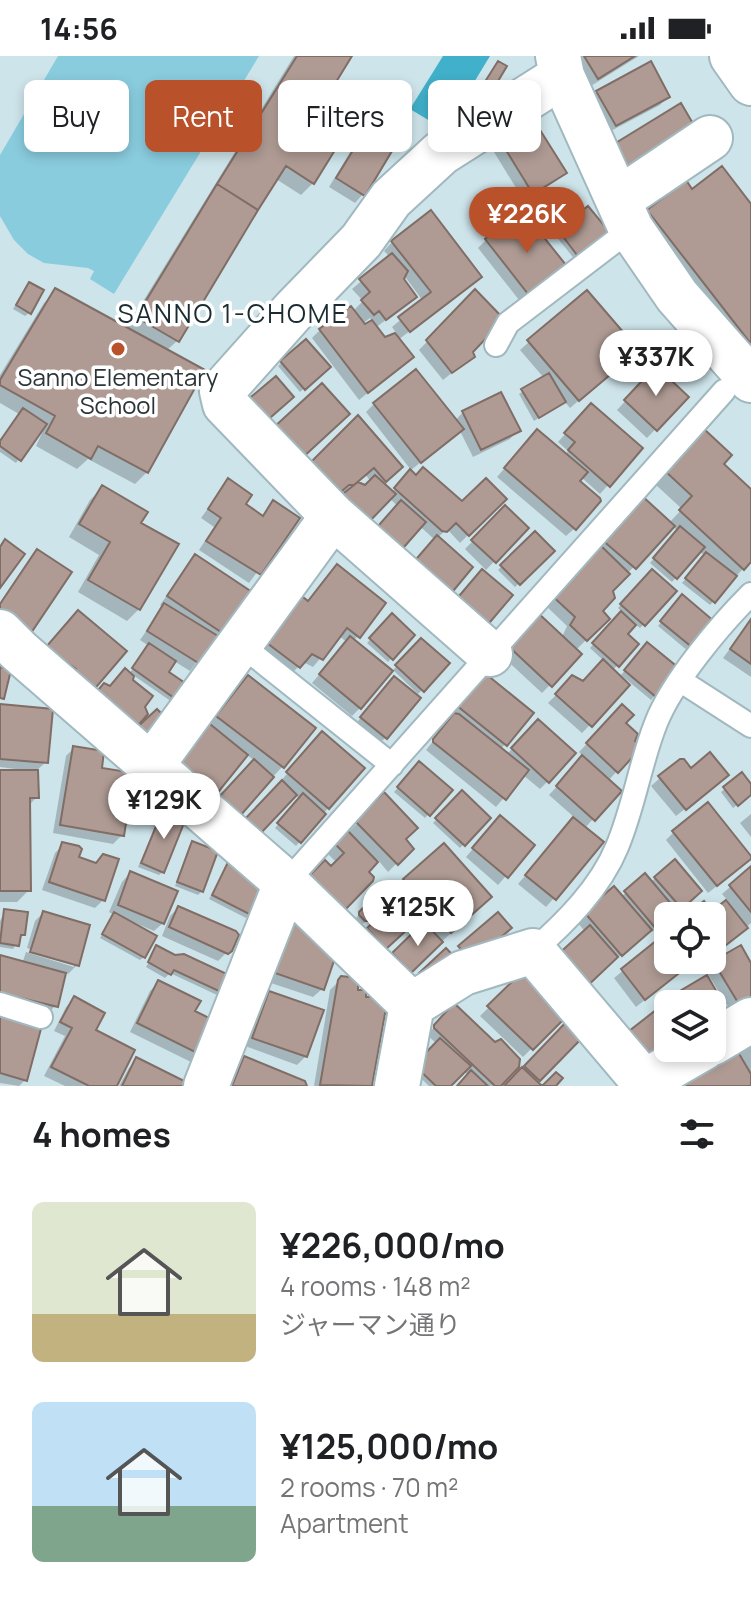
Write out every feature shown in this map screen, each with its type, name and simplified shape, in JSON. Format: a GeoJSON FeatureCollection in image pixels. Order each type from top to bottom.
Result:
{"type":"FeatureCollection","features":[{"type":"Feature","properties":{"kind":"street"},"geometry":{"type":"LineString","coordinates":[[732,56],[751,83]]}},
{"type":"Feature","properties":{"kind":"street"},"geometry":{"type":"LineString","coordinates":[[490,654],[333,516],[225,404],[222,391],[361,241],[391,199],[441,153],[560,66],[624,214],[738,386]]}},
{"type":"Feature","properties":{"kind":"street"},"geometry":{"type":"LineString","coordinates":[[624,214],[710,138]]}},
{"type":"Feature","properties":{"kind":"street"},"geometry":{"type":"LineString","coordinates":[[151,766],[333,516]]}},
{"type":"Feature","properties":{"kind":"street"},"geometry":{"type":"LineString","coordinates":[[0,632],[286,883],[412,1005]]}},
{"type":"Feature","properties":{"kind":"street"},"geometry":{"type":"LineString","coordinates":[[206,1086],[286,883]]}},
{"type":"Feature","properties":{"kind":"street"},"geometry":{"type":"LineString","coordinates":[[412,1005],[463,973],[533,951],[645,1084],[680,1062]]}},
{"type":"Feature","properties":{"kind":"street"},"geometry":{"type":"LineString","coordinates":[[402,1083],[412,1005]]}},
{"type":"Feature","properties":{"kind":"street"},"geometry":{"type":"LineString","coordinates":[[726,1035],[751,1020]]}},
{"type":"Feature","properties":{"kind":"lane"},"geometry":{"type":"LineString","coordinates":[[496,345],[508,323],[624,214]]}},
{"type":"Feature","properties":{"kind":"lane"},"geometry":{"type":"LineString","coordinates":[[286,883],[490,654],[738,386]]}},
{"type":"Feature","properties":{"kind":"lane"},"geometry":{"type":"LineString","coordinates":[[533,951],[559,928],[595,885],[617,847],[657,720],[681,681],[748,602]]}},
{"type":"Feature","properties":{"kind":"lane"},"geometry":{"type":"LineString","coordinates":[[240,644],[392,765]]}},
{"type":"Feature","properties":{"kind":"lane"},"geometry":{"type":"LineString","coordinates":[[681,681],[751,726]]}},
{"type":"Feature","properties":{"kind":"lane"},"geometry":{"type":"LineString","coordinates":[[0,1004],[41,1017]]}},
{"type":"Feature","properties":{"kind":"shaded area"},"geometry":{"type":"Polygon","coordinates":[[[58,56],[259,56],[244,80],[145,80],[145,152],[201,152],[114,294],[90,279],[94,271],[88,268],[44,263],[28,254],[14,240],[0,216],[0,155],[24,114],[24,152],[129,152],[129,80],[44,80],[58,56]]]}},
{"type":"Feature","properties":{"kind":"shaded area"},"geometry":{"type":"Polygon","coordinates":[[[443,56],[490,56],[475,80],[428,80],[443,56]]]}},
{"type":"Feature","properties":{"kind":"shaded area"},"geometry":{"type":"Polygon","coordinates":[[[428,80],[428,120],[412,110],[428,80]]]}},
{"type":"Feature","properties":{"kind":"building"},"geometry":{"type":"Polygon","coordinates":[[[297,56],[352,56],[337,80],[282,80],[297,56]]]}},
{"type":"Feature","properties":{"kind":"building"},"geometry":{"type":"Polygon","coordinates":[[[584,56],[635,56],[598,79],[584,56]]]}},
{"type":"Feature","properties":{"kind":"building"},"geometry":{"type":"Polygon","coordinates":[[[498,61],[507,66],[499,80],[486,80],[498,61]]]}},
{"type":"Feature","properties":{"kind":"building"},"geometry":{"type":"Polygon","coordinates":[[[651,61],[670,97],[616,126],[596,91],[651,61]]]}},
{"type":"Feature","properties":{"kind":"building"},"geometry":{"type":"Polygon","coordinates":[[[278,86],[278,152],[334,152],[314,184],[286,166],[258,210],[217,184],[237,152],[262,152],[262,112],[278,86]]]}},
{"type":"Feature","properties":{"kind":"building"},"geometry":{"type":"Polygon","coordinates":[[[681,103],[699,134],[632,173],[614,144],[681,103]]]}},
{"type":"Feature","properties":{"kind":"building"},"geometry":{"type":"Polygon","coordinates":[[[541,132],[567,173],[533,194],[507,152],[541,152],[541,132]]]}},
{"type":"Feature","properties":{"kind":"building"},"geometry":{"type":"Polygon","coordinates":[[[352,152],[391,152],[365,196],[336,178],[352,152]]]}},
{"type":"Feature","properties":{"kind":"building"},"geometry":{"type":"Polygon","coordinates":[[[722,166],[751,204],[751,344],[647,210],[686,180],[692,189],[722,166]]]}},
{"type":"Feature","properties":{"kind":"building"},"geometry":{"type":"Polygon","coordinates":[[[217,184],[258,210],[179,342],[136,317],[217,184]]]}},
{"type":"Feature","properties":{"kind":"building"},"geometry":{"type":"Polygon","coordinates":[[[588,206],[612,235],[580,259],[558,230],[588,206]]]}},
{"type":"Feature","properties":{"kind":"building"},"geometry":{"type":"Polygon","coordinates":[[[431,210],[482,277],[410,332],[398,317],[431,292],[391,241],[431,210]]]}},
{"type":"Feature","properties":{"kind":"building"},"geometry":{"type":"Polygon","coordinates":[[[522,210],[570,270],[532,299],[485,239],[522,210]]]}},
{"type":"Feature","properties":{"kind":"building"},"geometry":{"type":"Polygon","coordinates":[[[392,253],[408,271],[404,279],[417,297],[386,320],[379,311],[374,315],[361,300],[370,292],[359,279],[392,253]]]}},
{"type":"Feature","properties":{"kind":"building"},"geometry":{"type":"Polygon","coordinates":[[[29,282],[44,290],[31,314],[16,305],[29,282]]]}},
{"type":"Feature","properties":{"kind":"building"},"geometry":{"type":"Polygon","coordinates":[[[55,288],[205,370],[148,473],[98,446],[91,459],[46,433],[55,416],[0,385],[0,380],[55,288]]]}},
{"type":"Feature","properties":{"kind":"building"},"geometry":{"type":"Polygon","coordinates":[[[475,289],[501,316],[492,332],[473,352],[475,357],[452,373],[426,340],[475,289]]]}},
{"type":"Feature","properties":{"kind":"building"},"geometry":{"type":"Polygon","coordinates":[[[587,290],[630,340],[614,354],[623,364],[579,401],[527,340],[587,290]]]}},
{"type":"Feature","properties":{"kind":"building"},"geometry":{"type":"Polygon","coordinates":[[[351,306],[365,324],[372,320],[385,337],[395,333],[414,357],[368,393],[319,329],[351,306]]]}},
{"type":"Feature","properties":{"kind":"building"},"geometry":{"type":"Polygon","coordinates":[[[306,339],[331,367],[305,390],[280,361],[306,339]]]}},
{"type":"Feature","properties":{"kind":"building"},"geometry":{"type":"Polygon","coordinates":[[[656,366],[689,397],[657,431],[624,400],[656,366]]]}},
{"type":"Feature","properties":{"kind":"building"},"geometry":{"type":"Polygon","coordinates":[[[416,369],[464,429],[421,463],[373,403],[416,369]]]}},
{"type":"Feature","properties":{"kind":"building"},"geometry":{"type":"Polygon","coordinates":[[[549,373],[566,402],[539,418],[521,389],[549,373]]]}},
{"type":"Feature","properties":{"kind":"building"},"geometry":{"type":"Polygon","coordinates":[[[276,376],[294,397],[263,424],[245,402],[276,376]]]}},
{"type":"Feature","properties":{"kind":"building"},"geometry":{"type":"Polygon","coordinates":[[[322,383],[350,414],[301,459],[273,428],[322,383]]]}},
{"type":"Feature","properties":{"kind":"building"},"geometry":{"type":"Polygon","coordinates":[[[501,392],[521,431],[481,450],[462,411],[501,392]]]}},
{"type":"Feature","properties":{"kind":"building"},"geometry":{"type":"Polygon","coordinates":[[[591,403],[643,448],[610,487],[568,450],[575,442],[564,433],[591,403]]]}},
{"type":"Feature","properties":{"kind":"building"},"geometry":{"type":"Polygon","coordinates":[[[23,408],[47,424],[21,461],[0,446],[0,441],[23,408]]]}},
{"type":"Feature","properties":{"kind":"building"},"geometry":{"type":"Polygon","coordinates":[[[358,415],[403,467],[386,482],[374,468],[336,496],[308,465],[358,415]]]}},
{"type":"Feature","properties":{"kind":"building"},"geometry":{"type":"Polygon","coordinates":[[[537,429],[588,472],[580,481],[600,498],[601,501],[576,530],[504,468],[537,429]]]}},
{"type":"Feature","properties":{"kind":"building"},"geometry":{"type":"Polygon","coordinates":[[[704,429],[732,455],[724,464],[751,489],[751,562],[744,570],[679,510],[692,496],[665,471],[704,429]]]}},
{"type":"Feature","properties":{"kind":"building"},"geometry":{"type":"Polygon","coordinates":[[[423,467],[462,501],[486,478],[507,499],[469,536],[456,523],[447,532],[442,531],[394,488],[410,469],[416,475],[423,467]]]}},
{"type":"Feature","properties":{"kind":"building"},"geometry":{"type":"Polygon","coordinates":[[[375,475],[396,494],[364,527],[335,500],[358,482],[365,485],[375,475]]]}},
{"type":"Feature","properties":{"kind":"building"},"geometry":{"type":"Polygon","coordinates":[[[228,478],[252,495],[246,504],[263,516],[273,500],[300,518],[261,575],[206,541],[221,518],[208,509],[228,478]]]}},
{"type":"Feature","properties":{"kind":"building"},"geometry":{"type":"Polygon","coordinates":[[[102,485],[148,512],[141,523],[179,544],[140,610],[88,580],[110,542],[79,524],[102,485]]]}},
{"type":"Feature","properties":{"kind":"building"},"geometry":{"type":"Polygon","coordinates":[[[641,495],[675,526],[636,569],[601,539],[641,495]]]}},
{"type":"Feature","properties":{"kind":"building"},"geometry":{"type":"Polygon","coordinates":[[[401,500],[426,522],[397,555],[372,533],[401,500]]]}},
{"type":"Feature","properties":{"kind":"building"},"geometry":{"type":"Polygon","coordinates":[[[505,505],[529,528],[496,563],[471,540],[505,505]]]}},
{"type":"Feature","properties":{"kind":"building"},"geometry":{"type":"Polygon","coordinates":[[[680,526],[705,547],[677,579],[653,558],[680,526]]]}},
{"type":"Feature","properties":{"kind":"building"},"geometry":{"type":"Polygon","coordinates":[[[535,531],[555,551],[520,585],[500,565],[535,531]]]}},
{"type":"Feature","properties":{"kind":"building"},"geometry":{"type":"Polygon","coordinates":[[[437,535],[473,567],[449,596],[412,564],[437,535]]]}},
{"type":"Feature","properties":{"kind":"building"},"geometry":{"type":"Polygon","coordinates":[[[5,539],[25,554],[0,588],[0,547],[5,539]]]}},
{"type":"Feature","properties":{"kind":"building"},"geometry":{"type":"Polygon","coordinates":[[[596,541],[630,574],[613,591],[615,598],[603,611],[610,619],[587,641],[570,625],[575,617],[548,592],[596,541]]]}},
{"type":"Feature","properties":{"kind":"building"},"geometry":{"type":"Polygon","coordinates":[[[37,549],[72,572],[29,636],[0,616],[0,604],[37,549]]]}},
{"type":"Feature","properties":{"kind":"building"},"geometry":{"type":"Polygon","coordinates":[[[706,552],[737,576],[715,603],[685,578],[706,552]]]}},
{"type":"Feature","properties":{"kind":"building"},"geometry":{"type":"Polygon","coordinates":[[[195,554],[252,592],[224,634],[167,596],[195,554]]]}},
{"type":"Feature","properties":{"kind":"building"},"geometry":{"type":"Polygon","coordinates":[[[337,564],[386,603],[360,638],[347,628],[323,660],[312,654],[300,668],[263,640],[299,594],[308,601],[337,564]]]}},
{"type":"Feature","properties":{"kind":"building"},"geometry":{"type":"Polygon","coordinates":[[[482,569],[513,595],[485,628],[454,602],[482,569]]]}},
{"type":"Feature","properties":{"kind":"building"},"geometry":{"type":"Polygon","coordinates":[[[652,569],[677,591],[645,626],[620,604],[652,569]]]}},
{"type":"Feature","properties":{"kind":"building"},"geometry":{"type":"Polygon","coordinates":[[[682,594],[715,622],[693,648],[660,621],[682,594]]]}},
{"type":"Feature","properties":{"kind":"building"},"geometry":{"type":"Polygon","coordinates":[[[164,603],[218,636],[200,664],[147,631],[164,603]]]}},
{"type":"Feature","properties":{"kind":"building"},"geometry":{"type":"Polygon","coordinates":[[[78,610],[127,651],[86,699],[66,685],[76,669],[46,647],[78,610]]]}},
{"type":"Feature","properties":{"kind":"building"},"geometry":{"type":"Polygon","coordinates":[[[621,611],[636,625],[628,634],[639,644],[619,667],[592,643],[621,611]]]}},
{"type":"Feature","properties":{"kind":"building"},"geometry":{"type":"Polygon","coordinates":[[[537,612],[582,654],[552,687],[506,644],[537,612]]]}},
{"type":"Feature","properties":{"kind":"building"},"geometry":{"type":"Polygon","coordinates":[[[392,613],[415,635],[393,660],[369,638],[392,613]]]}},
{"type":"Feature","properties":{"kind":"building"},"geometry":{"type":"Polygon","coordinates":[[[751,619],[751,664],[730,649],[751,619]]]}},
{"type":"Feature","properties":{"kind":"building"},"geometry":{"type":"Polygon","coordinates":[[[350,636],[393,671],[361,709],[319,674],[350,636]]]}},
{"type":"Feature","properties":{"kind":"building"},"geometry":{"type":"Polygon","coordinates":[[[421,638],[450,663],[424,692],[395,665],[421,638]]]}},
{"type":"Feature","properties":{"kind":"building"},"geometry":{"type":"Polygon","coordinates":[[[647,642],[680,669],[656,697],[624,670],[647,642]]]}},
{"type":"Feature","properties":{"kind":"building"},"geometry":{"type":"Polygon","coordinates":[[[149,643],[176,661],[169,672],[188,685],[177,700],[132,668],[149,643]]]}},
{"type":"Feature","properties":{"kind":"building"},"geometry":{"type":"Polygon","coordinates":[[[603,659],[630,685],[592,727],[555,694],[572,675],[583,681],[603,659]]]}},
{"type":"Feature","properties":{"kind":"building"},"geometry":{"type":"Polygon","coordinates":[[[0,667],[11,670],[4,699],[0,698],[0,667]]]}},
{"type":"Feature","properties":{"kind":"building"},"geometry":{"type":"Polygon","coordinates":[[[125,668],[134,676],[133,680],[153,696],[145,707],[148,714],[135,729],[88,702],[104,683],[110,686],[125,668]]]}},
{"type":"Feature","properties":{"kind":"building"},"geometry":{"type":"Polygon","coordinates":[[[481,670],[534,713],[507,746],[456,705],[481,670]]]}},
{"type":"Feature","properties":{"kind":"building"},"geometry":{"type":"Polygon","coordinates":[[[248,675],[316,728],[284,768],[216,716],[248,675]]]}},
{"type":"Feature","properties":{"kind":"building"},"geometry":{"type":"Polygon","coordinates":[[[394,676],[421,698],[387,739],[360,717],[394,676]]]}},
{"type":"Feature","properties":{"kind":"building"},"geometry":{"type":"Polygon","coordinates":[[[0,704],[53,709],[48,763],[0,759],[0,704]]]}},
{"type":"Feature","properties":{"kind":"building"},"geometry":{"type":"Polygon","coordinates":[[[622,704],[634,715],[626,723],[638,734],[635,741],[642,747],[618,773],[586,743],[622,704]]]}},
{"type":"Feature","properties":{"kind":"building"},"geometry":{"type":"Polygon","coordinates":[[[157,709],[166,718],[142,741],[133,731],[157,709]]]}},
{"type":"Feature","properties":{"kind":"building"},"geometry":{"type":"Polygon","coordinates":[[[454,713],[529,770],[506,800],[433,742],[454,713]]]}},
{"type":"Feature","properties":{"kind":"building"},"geometry":{"type":"Polygon","coordinates":[[[538,719],[576,753],[549,783],[511,748],[538,719]]]}},
{"type":"Feature","properties":{"kind":"building"},"geometry":{"type":"Polygon","coordinates":[[[205,720],[248,755],[215,796],[171,760],[205,720]]]}},
{"type":"Feature","properties":{"kind":"building"},"geometry":{"type":"Polygon","coordinates":[[[322,731],[365,768],[329,809],[286,772],[322,731]]]}},
{"type":"Feature","properties":{"kind":"building"},"geometry":{"type":"Polygon","coordinates":[[[73,746],[104,751],[102,768],[134,773],[124,836],[60,825],[73,746]]]}},
{"type":"Feature","properties":{"kind":"building"},"geometry":{"type":"Polygon","coordinates":[[[710,752],[729,775],[686,810],[658,776],[680,759],[684,759],[691,768],[710,752]]]}},
{"type":"Feature","properties":{"kind":"building"},"geometry":{"type":"Polygon","coordinates":[[[582,755],[622,791],[595,821],[556,786],[582,755]]]}},
{"type":"Feature","properties":{"kind":"building"},"geometry":{"type":"Polygon","coordinates":[[[254,759],[274,777],[240,816],[219,797],[254,759]]]}},
{"type":"Feature","properties":{"kind":"building"},"geometry":{"type":"Polygon","coordinates":[[[419,761],[453,790],[430,816],[397,787],[419,761]]]}},
{"type":"Feature","properties":{"kind":"building"},"geometry":{"type":"Polygon","coordinates":[[[0,770],[38,770],[39,798],[30,798],[31,891],[0,891],[0,770]]]}},
{"type":"Feature","properties":{"kind":"building"},"geometry":{"type":"Polygon","coordinates":[[[742,772],[751,784],[751,795],[738,806],[723,787],[742,772]]]}},
{"type":"Feature","properties":{"kind":"building"},"geometry":{"type":"Polygon","coordinates":[[[282,780],[297,795],[260,834],[245,819],[282,780]]]}},
{"type":"Feature","properties":{"kind":"building"},"geometry":{"type":"Polygon","coordinates":[[[462,790],[491,818],[465,846],[435,818],[462,790]]]}},
{"type":"Feature","properties":{"kind":"building"},"geometry":{"type":"Polygon","coordinates":[[[384,792],[418,828],[406,839],[414,849],[398,865],[355,821],[384,792]]]}},
{"type":"Feature","properties":{"kind":"building"},"geometry":{"type":"Polygon","coordinates":[[[303,793],[326,814],[301,843],[277,823],[303,793]]]}},
{"type":"Feature","properties":{"kind":"building"},"geometry":{"type":"Polygon","coordinates":[[[708,802],[751,856],[717,886],[672,831],[708,802]]]}},
{"type":"Feature","properties":{"kind":"building"},"geometry":{"type":"Polygon","coordinates":[[[163,809],[186,818],[164,873],[141,863],[163,809]]]}},
{"type":"Feature","properties":{"kind":"building"},"geometry":{"type":"Polygon","coordinates":[[[500,815],[535,845],[508,878],[472,848],[500,815]]]}},
{"type":"Feature","properties":{"kind":"building"},"geometry":{"type":"Polygon","coordinates":[[[573,817],[604,842],[556,900],[525,875],[573,817]]]}},
{"type":"Feature","properties":{"kind":"building"},"geometry":{"type":"Polygon","coordinates":[[[348,831],[378,862],[369,872],[374,877],[373,881],[343,912],[308,877],[325,860],[331,866],[344,853],[335,844],[348,831]]]}},
{"type":"Feature","properties":{"kind":"building"},"geometry":{"type":"Polygon","coordinates":[[[192,841],[218,851],[203,892],[177,882],[192,841]]]}},
{"type":"Feature","properties":{"kind":"building"},"geometry":{"type":"Polygon","coordinates":[[[62,842],[79,846],[82,849],[79,857],[96,863],[103,854],[119,859],[105,901],[49,882],[62,842]]]}},
{"type":"Feature","properties":{"kind":"building"},"geometry":{"type":"Polygon","coordinates":[[[444,843],[492,897],[451,933],[403,879],[444,843]]]}},
{"type":"Feature","properties":{"kind":"building"},"geometry":{"type":"Polygon","coordinates":[[[675,859],[702,891],[690,902],[676,902],[654,877],[675,859]]]}},
{"type":"Feature","properties":{"kind":"building"},"geometry":{"type":"Polygon","coordinates":[[[228,862],[256,877],[265,888],[251,915],[212,895],[228,862]]]}},
{"type":"Feature","properties":{"kind":"building"},"geometry":{"type":"Polygon","coordinates":[[[751,866],[751,912],[729,885],[751,866]]]}},
{"type":"Feature","properties":{"kind":"building"},"geometry":{"type":"Polygon","coordinates":[[[130,871],[178,891],[164,924],[118,905],[130,871]]]}},
{"type":"Feature","properties":{"kind":"building"},"geometry":{"type":"Polygon","coordinates":[[[645,873],[670,902],[654,902],[654,926],[624,891],[645,873]]]}},
{"type":"Feature","properties":{"kind":"building"},"geometry":{"type":"Polygon","coordinates":[[[386,884],[398,892],[369,921],[365,921],[359,912],[386,884]]]}},
{"type":"Feature","properties":{"kind":"building"},"geometry":{"type":"Polygon","coordinates":[[[614,886],[652,930],[622,956],[584,912],[614,886]]]}},
{"type":"Feature","properties":{"kind":"building"},"geometry":{"type":"Polygon","coordinates":[[[402,896],[421,917],[386,949],[367,928],[402,896]]]}},
{"type":"Feature","properties":{"kind":"building"},"geometry":{"type":"Polygon","coordinates":[[[726,900],[748,928],[726,945],[726,902],[723,902],[726,900]]]}},
{"type":"Feature","properties":{"kind":"building"},"geometry":{"type":"Polygon","coordinates":[[[178,906],[236,931],[239,935],[232,951],[228,954],[169,927],[178,906]]]}},
{"type":"Feature","properties":{"kind":"building"},"geometry":{"type":"Polygon","coordinates":[[[4,909],[28,912],[25,935],[21,935],[19,946],[0,943],[4,909]]]}},
{"type":"Feature","properties":{"kind":"building"},"geometry":{"type":"Polygon","coordinates":[[[43,911],[90,925],[79,966],[30,952],[43,911]]]}},
{"type":"Feature","properties":{"kind":"building"},"geometry":{"type":"Polygon","coordinates":[[[114,912],[157,936],[145,958],[102,934],[114,912]]]}},
{"type":"Feature","properties":{"kind":"building"},"geometry":{"type":"Polygon","coordinates":[[[498,912],[512,928],[472,961],[458,946],[498,912]]]}},
{"type":"Feature","properties":{"kind":"building"},"geometry":{"type":"Polygon","coordinates":[[[286,920],[315,930],[338,949],[324,990],[269,971],[286,920]]]}},
{"type":"Feature","properties":{"kind":"building"},"geometry":{"type":"Polygon","coordinates":[[[424,922],[443,942],[411,973],[392,953],[424,922]]]}},
{"type":"Feature","properties":{"kind":"building"},"geometry":{"type":"Polygon","coordinates":[[[590,925],[618,957],[582,991],[553,959],[590,925]]]}},
{"type":"Feature","properties":{"kind":"building"},"geometry":{"type":"Polygon","coordinates":[[[654,942],[654,974],[678,974],[645,1000],[621,969],[654,942]]]}},
{"type":"Feature","properties":{"kind":"building"},"geometry":{"type":"Polygon","coordinates":[[[156,945],[231,976],[223,993],[174,970],[171,975],[148,962],[156,945]]]}},
{"type":"Feature","properties":{"kind":"building"},"geometry":{"type":"Polygon","coordinates":[[[741,945],[751,963],[751,1007],[743,1011],[721,974],[726,974],[726,954],[741,945]]]}},
{"type":"Feature","properties":{"kind":"building"},"geometry":{"type":"Polygon","coordinates":[[[446,948],[464,967],[429,984],[419,973],[446,948]]]}},
{"type":"Feature","properties":{"kind":"building"},"geometry":{"type":"Polygon","coordinates":[[[0,955],[66,973],[58,1007],[0,993],[0,955]]]}},
{"type":"Feature","properties":{"kind":"building"},"geometry":{"type":"Polygon","coordinates":[[[521,973],[566,1017],[533,1050],[487,1006],[521,973]]]}},
{"type":"Feature","properties":{"kind":"building"},"geometry":{"type":"Polygon","coordinates":[[[707,975],[716,990],[682,990],[707,975]]]}},
{"type":"Feature","properties":{"kind":"building"},"geometry":{"type":"Polygon","coordinates":[[[341,976],[358,978],[358,990],[366,990],[366,997],[380,997],[386,1008],[372,1086],[320,1085],[341,976]]]}},
{"type":"Feature","properties":{"kind":"building"},"geometry":{"type":"Polygon","coordinates":[[[158,980],[201,1001],[195,1011],[219,1023],[203,1056],[137,1023],[158,980]]]}},
{"type":"Feature","properties":{"kind":"building"},"geometry":{"type":"Polygon","coordinates":[[[269,991],[324,1010],[307,1057],[252,1038],[269,991]]]}},
{"type":"Feature","properties":{"kind":"building"},"geometry":{"type":"Polygon","coordinates":[[[74,996],[105,1013],[96,1030],[135,1050],[117,1086],[89,1086],[51,1067],[72,1028],[60,1022],[74,996]]]}},
{"type":"Feature","properties":{"kind":"building"},"geometry":{"type":"Polygon","coordinates":[[[454,1003],[495,1042],[501,1039],[520,1059],[519,1067],[501,1086],[495,1086],[434,1028],[454,1003]]]}},
{"type":"Feature","properties":{"kind":"building"},"geometry":{"type":"Polygon","coordinates":[[[726,1008],[734,1022],[726,1027],[726,1008]]]}},
{"type":"Feature","properties":{"kind":"building"},"geometry":{"type":"Polygon","coordinates":[[[654,1011],[654,1059],[647,1065],[624,1035],[654,1011]]]}},
{"type":"Feature","properties":{"kind":"building"},"geometry":{"type":"Polygon","coordinates":[[[0,1014],[42,1025],[27,1081],[0,1073],[0,1014]]]}},
{"type":"Feature","properties":{"kind":"building"},"geometry":{"type":"Polygon","coordinates":[[[570,1018],[586,1034],[540,1081],[524,1066],[570,1018]]]}},
{"type":"Feature","properties":{"kind":"building"},"geometry":{"type":"Polygon","coordinates":[[[440,1038],[471,1066],[451,1086],[436,1086],[414,1065],[440,1038]]]}},
{"type":"Feature","properties":{"kind":"building"},"geometry":{"type":"Polygon","coordinates":[[[738,1052],[751,1074],[751,1086],[677,1086],[720,1062],[726,1062],[726,1059],[738,1052]]]}},
{"type":"Feature","properties":{"kind":"building"},"geometry":{"type":"Polygon","coordinates":[[[244,1056],[305,1081],[307,1086],[232,1086],[244,1056]]]}},
{"type":"Feature","properties":{"kind":"building"},"geometry":{"type":"Polygon","coordinates":[[[136,1057],[194,1086],[122,1086],[136,1057]]]}},
{"type":"Feature","properties":{"kind":"building"},"geometry":{"type":"Polygon","coordinates":[[[522,1067],[542,1086],[504,1086],[522,1067]]]}},
{"type":"Feature","properties":{"kind":"building"},"geometry":{"type":"Polygon","coordinates":[[[471,1070],[488,1086],[457,1086],[471,1070]]]}},
{"type":"Feature","properties":{"kind":"building"},"geometry":{"type":"Polygon","coordinates":[[[556,1072],[563,1078],[556,1086],[542,1086],[556,1072]]]}},
{"type":"Feature","properties":{"kind":"place","name":"Sanno Elementary School"},"geometry":{"type":"Point","coordinates":[118,349]}},
{"type":"Feature","properties":{"kind":"district","name":"SANNO 1-CHOME"},"geometry":{"type":"Point","coordinates":[233,313]}}]}
